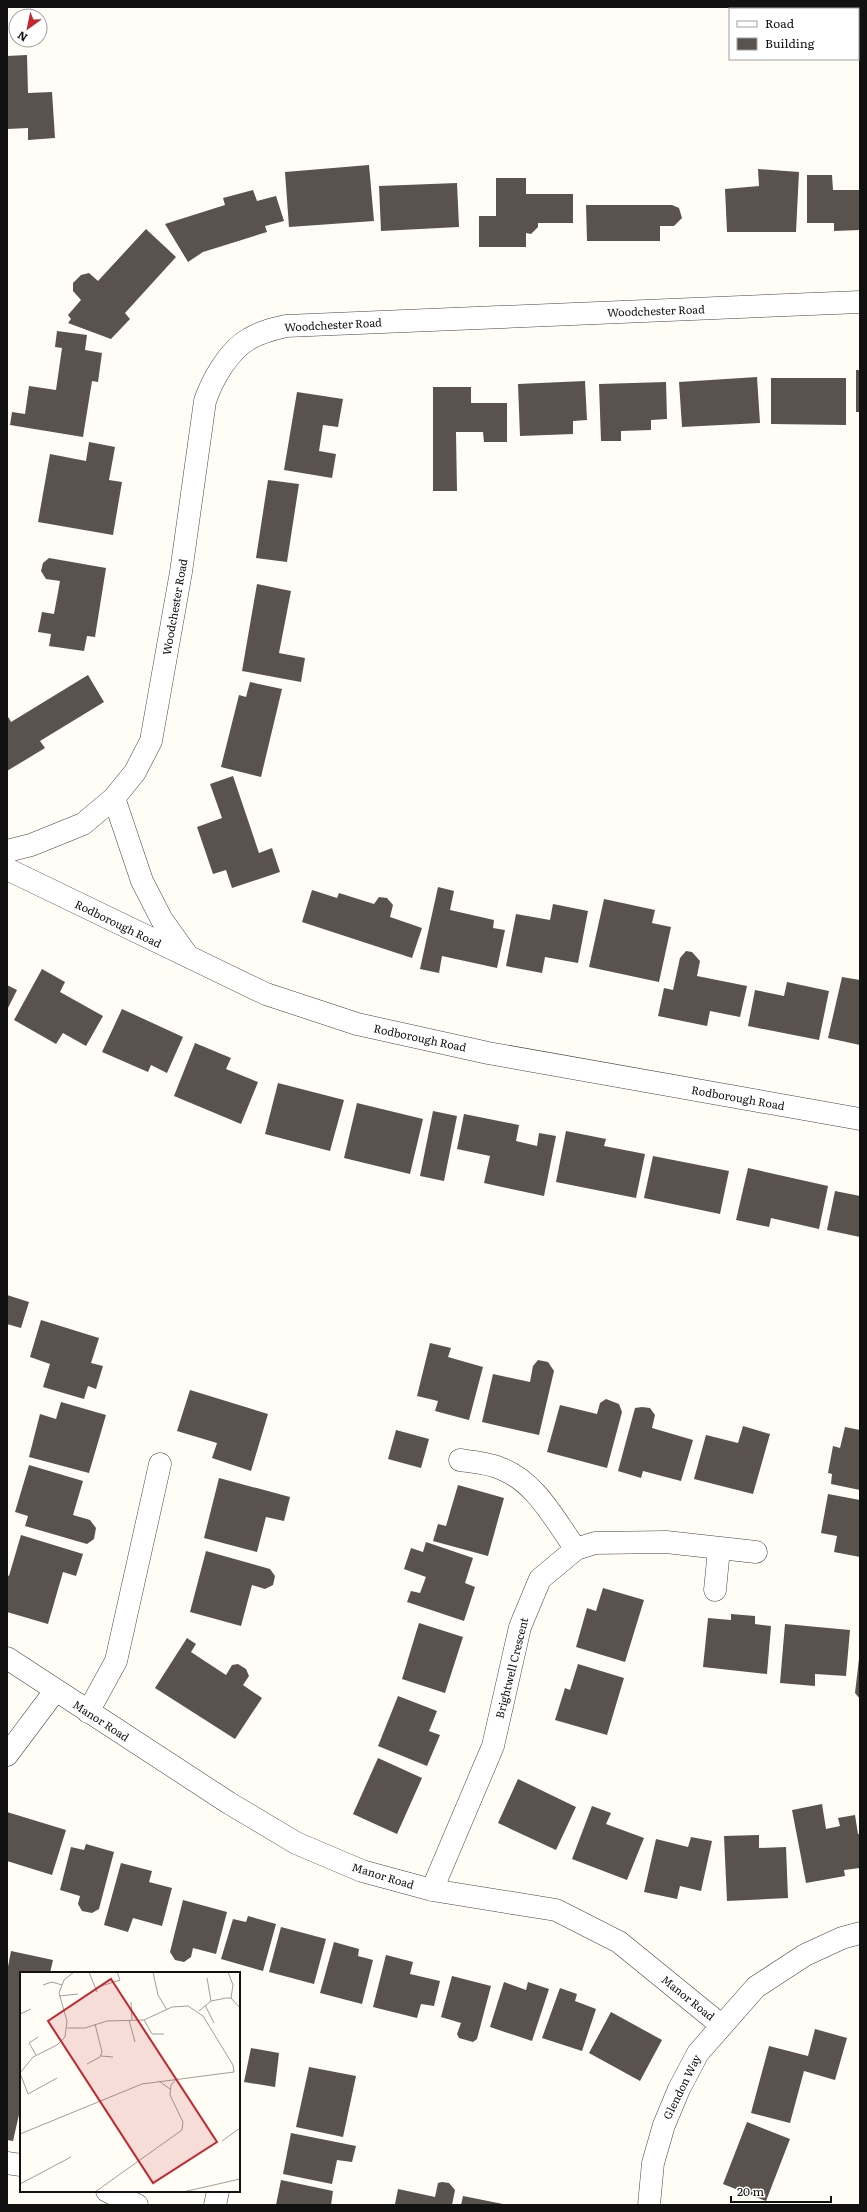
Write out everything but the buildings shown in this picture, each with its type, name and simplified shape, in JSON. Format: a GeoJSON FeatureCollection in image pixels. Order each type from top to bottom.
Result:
{"type":"FeatureCollection","features":[{"type":"Feature","properties":{"kind":"street","name":"Woodchester Road"},"geometry":{"type":"LineString","coordinates":[[7,851],[31,845],[83,824],[114,798],[135,772],[151,741],[182,572],[205,401],[210,385],[220,370],[247,340],[261,333],[286,326],[860,302]]}},
{"type":"Feature","properties":{"kind":"street"},"geometry":{"type":"LineString","coordinates":[[114,798],[142,881],[162,920],[189,958]]}},
{"type":"Feature","properties":{"kind":"street","name":"Rodborough Road"},"geometry":{"type":"LineString","coordinates":[[7,869],[266,994],[357,1024],[488,1052],[860,1119]]}},
{"type":"Feature","properties":{"kind":"street"},"geometry":{"type":"LineString","coordinates":[[460,1460],[502,1468],[519,1478],[540,1498],[576,1549]]}},
{"type":"Feature","properties":{"kind":"street"},"geometry":{"type":"LineString","coordinates":[[88,1712],[116,1661],[160,1464]]}},
{"type":"Feature","properties":{"kind":"street","name":"Brightwell Crescent"},"geometry":{"type":"LineString","coordinates":[[432,1890],[493,1746],[520,1627],[540,1579],[576,1549],[595,1543],[666,1542],[756,1552]]}},
{"type":"Feature","properties":{"kind":"street"},"geometry":{"type":"LineString","coordinates":[[715,1590],[719,1549]]}},
{"type":"Feature","properties":{"kind":"street","name":"Manor Road"},"geometry":{"type":"LineString","coordinates":[[7,1658],[55,1691],[228,1803],[296,1843],[362,1871],[432,1890],[556,1910],[619,1942],[721,2025]]}},
{"type":"Feature","properties":{"kind":"street"},"geometry":{"type":"LineString","coordinates":[[7,1755],[55,1691]]}},
{"type":"Feature","properties":{"kind":"street","name":"Glendon Way"},"geometry":{"type":"LineString","coordinates":[[649,2205],[653,2164],[664,2125],[679,2089],[698,2053],[721,2025],[756,1987],[805,1954],[842,1938],[860,1933]]}},
{"type":"Feature","properties":{"kind":"street"},"geometry":{"type":"LineString","coordinates":[[7,2163],[20,2165]]}},
{"type":"Feature","properties":{"kind":"street"},"geometry":{"type":"LineString","coordinates":[[109,2192],[137,2205]]}},
{"type":"Feature","properties":{"kind":"street"},"geometry":{"type":"LineString","coordinates":[[215,2205],[218,2192]]}}]}
